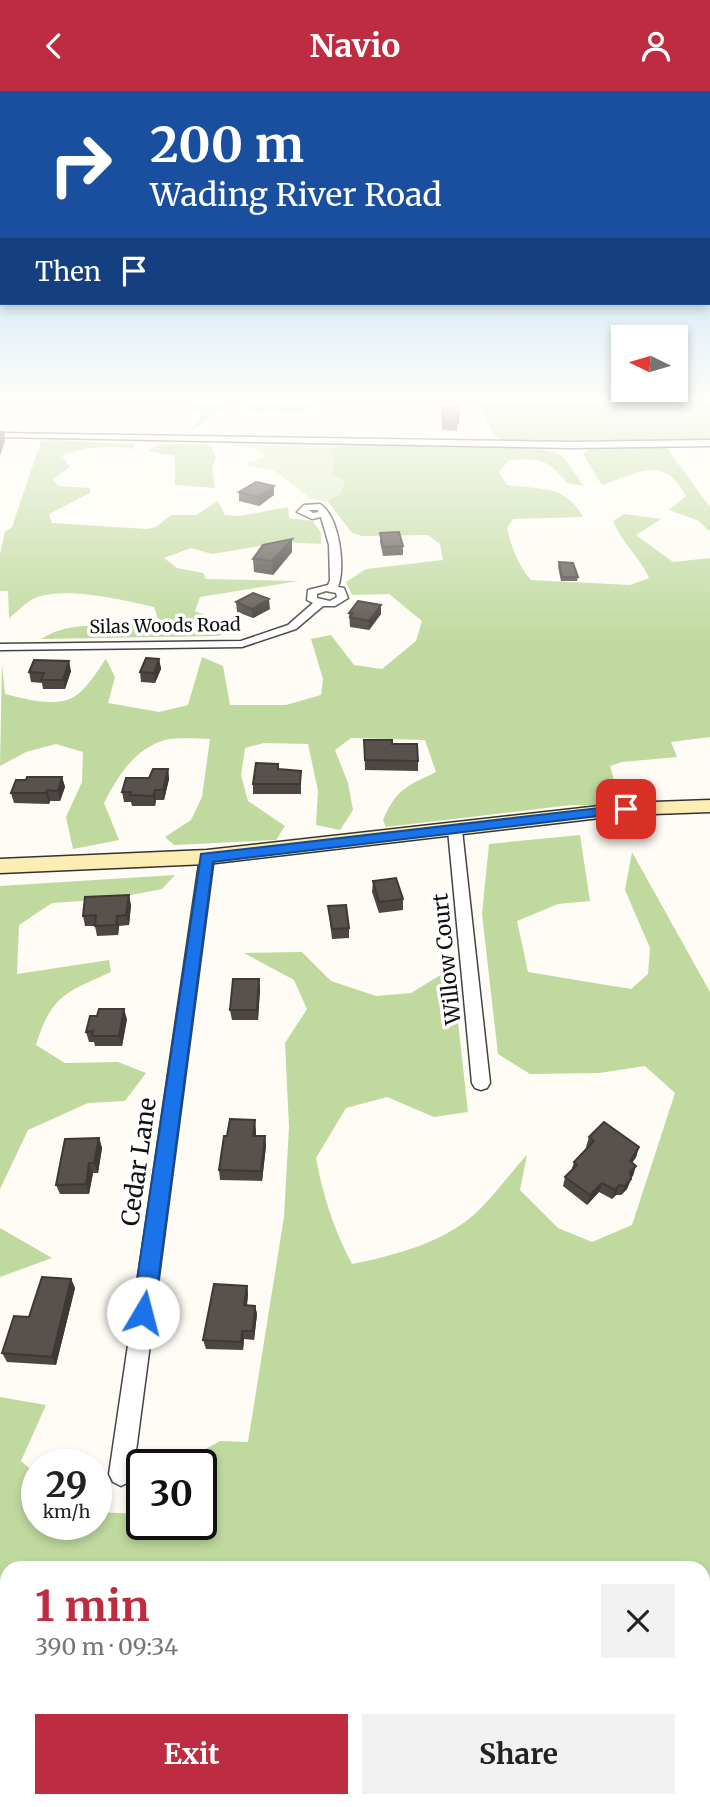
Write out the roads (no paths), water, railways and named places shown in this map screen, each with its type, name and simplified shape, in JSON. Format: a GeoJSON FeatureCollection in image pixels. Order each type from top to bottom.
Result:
{"type":"FeatureCollection","features":[{"type":"Feature","properties":{"kind":"main road"},"geometry":{"type":"LineString","coordinates":[[0,866],[206,857],[626,809],[710,806]]}},
{"type":"Feature","properties":{"kind":"street","name":"Silas Woods Road"},"geometry":{"type":"LineString","coordinates":[[0,647],[242,643],[292,627],[320,603],[331,604],[343,598],[342,593],[332,588],[337,571],[330,524],[322,514]]}},
{"type":"Feature","properties":{"kind":"street","name":"Willow Court"},"geometry":{"type":"LineString","coordinates":[[455,830],[481,1083]]}},
{"type":"Feature","properties":{"kind":"street","name":"Cedar Lane"},"geometry":{"type":"LineString","coordinates":[[121,1474],[206,857]]}}]}
